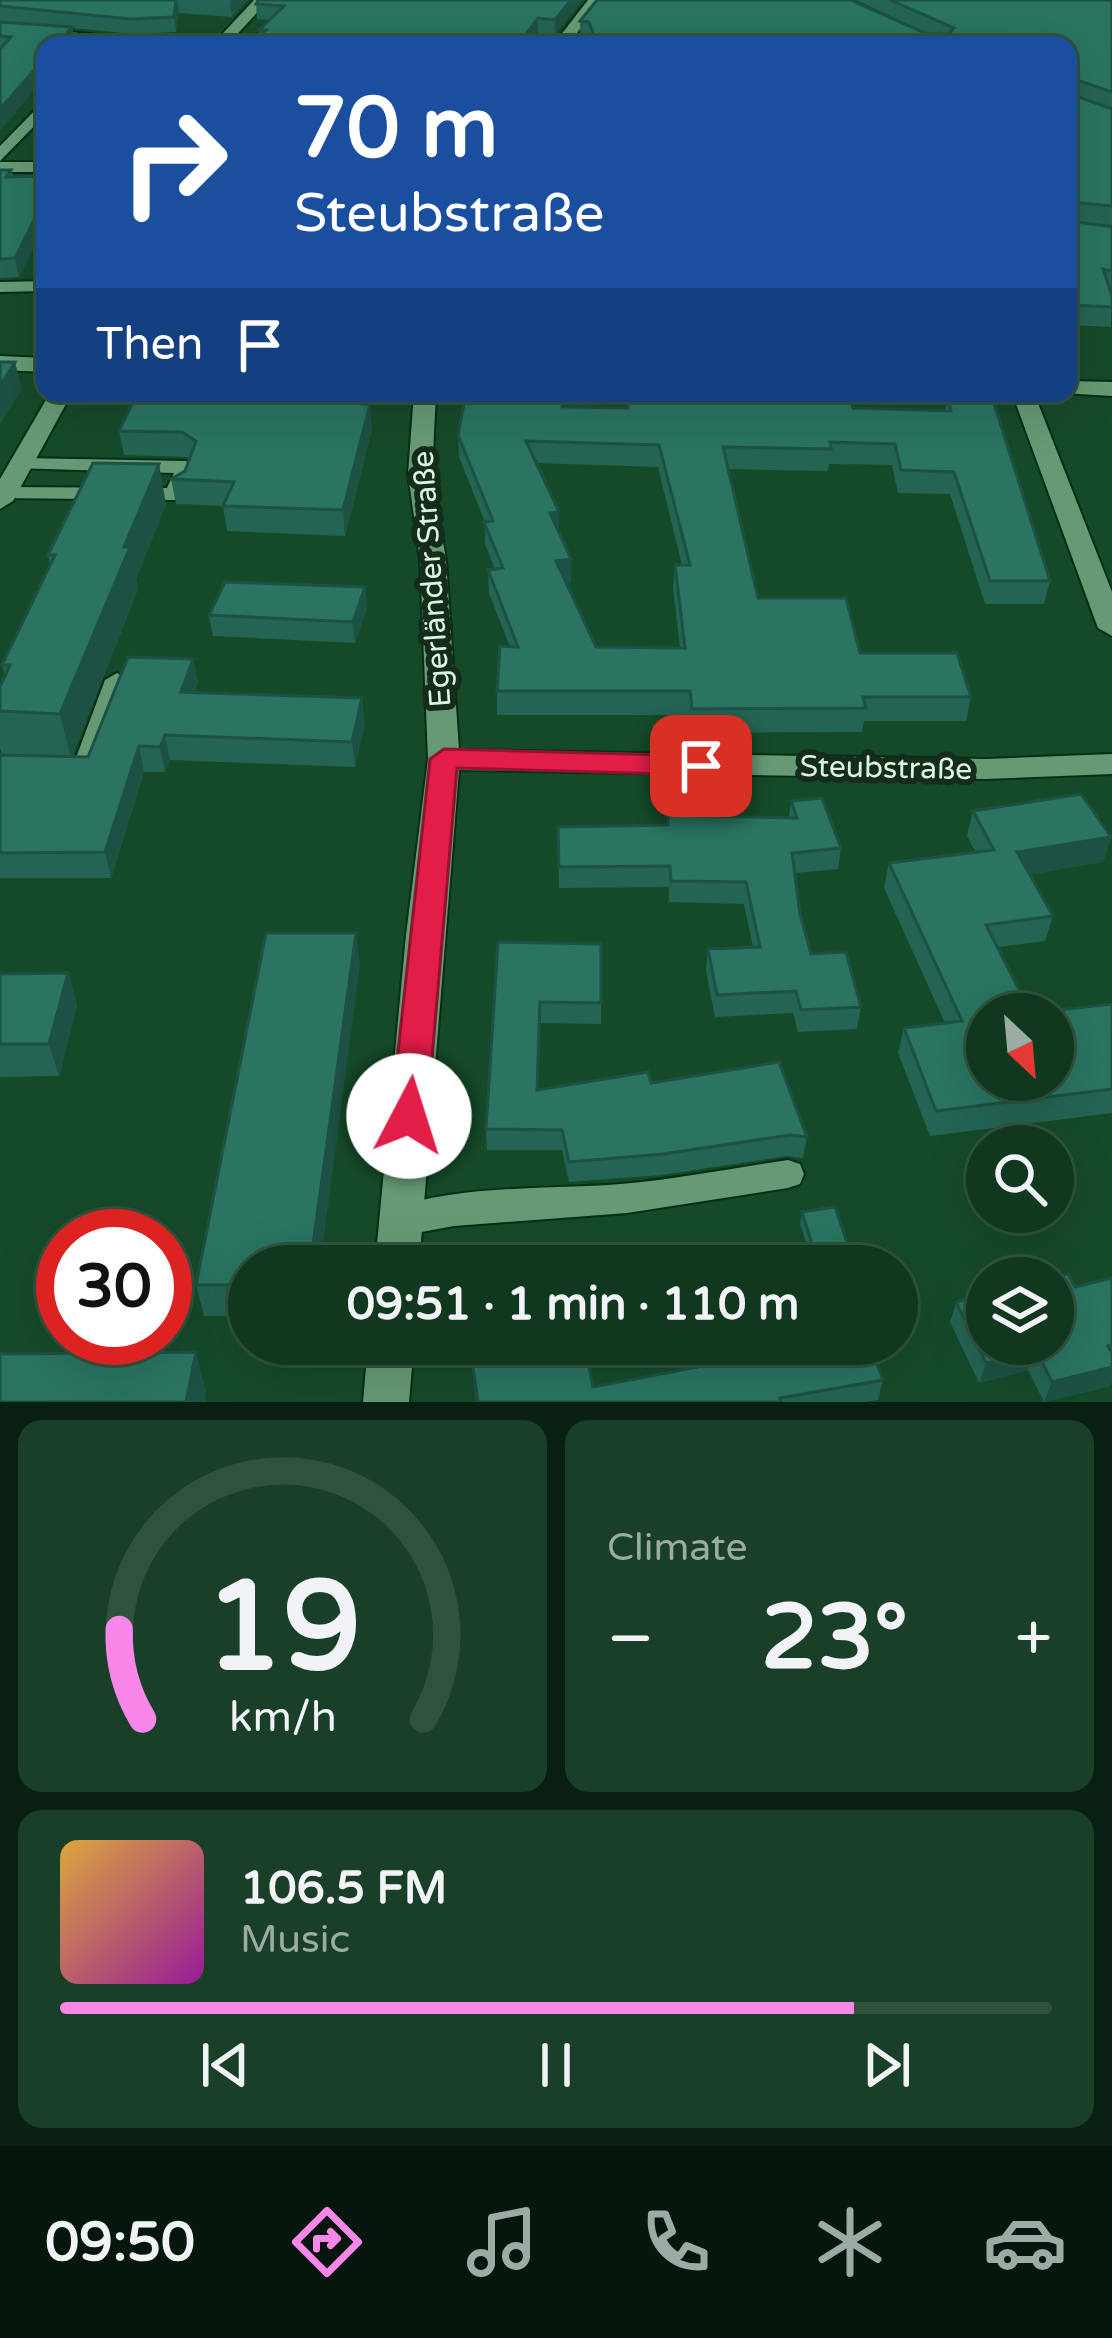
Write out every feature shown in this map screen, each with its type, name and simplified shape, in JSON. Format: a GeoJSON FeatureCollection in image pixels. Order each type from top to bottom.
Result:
{"type":"FeatureCollection","features":[{"type":"Feature","properties":{"kind":"street"},"geometry":{"type":"LineString","coordinates":[[228,36],[262,0]]}},
{"type":"Feature","properties":{"kind":"street"},"geometry":{"type":"LineString","coordinates":[[567,36],[595,0]]}},
{"type":"Feature","properties":{"kind":"street"},"geometry":{"type":"LineString","coordinates":[[0,29],[53,36]]}},
{"type":"Feature","properties":{"kind":"street"},"geometry":{"type":"LineString","coordinates":[[0,156],[36,115]]}},
{"type":"Feature","properties":{"kind":"street"},"geometry":{"type":"LineString","coordinates":[[0,166],[36,167]]}},
{"type":"Feature","properties":{"kind":"street"},"geometry":{"type":"LineString","coordinates":[[0,363],[36,364]]}},
{"type":"Feature","properties":{"kind":"street"},"geometry":{"type":"LineString","coordinates":[[1077,388],[1112,389]]}},
{"type":"Feature","properties":{"kind":"street"},"geometry":{"type":"LineString","coordinates":[[2,497],[56,402]]}},
{"type":"Feature","properties":{"kind":"street","name":"Egerländer Straße"},"geometry":{"type":"LineString","coordinates":[[398,1245],[444,759],[433,560],[420,474],[424,402]]}},
{"type":"Feature","properties":{"kind":"street"},"geometry":{"type":"LineString","coordinates":[[1026,402],[1112,628]]}},
{"type":"Feature","properties":{"kind":"street","name":"Steubstraße"},"geometry":{"type":"LineString","coordinates":[[444,759],[520,764],[938,768],[1112,764]]}},
{"type":"Feature","properties":{"kind":"street"},"geometry":{"type":"LineString","coordinates":[[386,1402],[389,1365]]}},
{"type":"Feature","properties":{"kind":"lane"},"geometry":{"type":"LineString","coordinates":[[0,287],[36,286]]}},
{"type":"Feature","properties":{"kind":"lane"},"geometry":{"type":"LineString","coordinates":[[2,497],[176,494],[186,467],[22,464]]}},
{"type":"Feature","properties":{"kind":"lane"},"geometry":{"type":"LineString","coordinates":[[62,771],[83,772],[117,680]]}},
{"type":"Feature","properties":{"kind":"lane"},"geometry":{"type":"LineString","coordinates":[[400,1222],[454,1211],[627,1198],[788,1174]]}},
{"type":"Feature","properties":{"kind":"building"},"geometry":{"type":"Polygon","coordinates":[[[0,0],[176,0],[174,17],[130,19],[0,6],[0,0]]]}},
{"type":"Feature","properties":{"kind":"building"},"geometry":{"type":"Polygon","coordinates":[[[258,0],[571,0],[555,20],[538,18],[525,36],[260,36],[266,30],[259,30],[284,6],[256,4],[258,0]]]}},
{"type":"Feature","properties":{"kind":"building"},"geometry":{"type":"Polygon","coordinates":[[[597,0],[850,0],[927,34],[949,34],[954,28],[890,0],[1112,0],[1112,92],[1077,80],[1077,36],[594,36],[589,22],[580,21],[597,0]]]}},
{"type":"Feature","properties":{"kind":"building"},"geometry":{"type":"Polygon","coordinates":[[[0,22],[72,27],[64,36],[36,36],[36,68],[0,109],[0,49],[11,37],[0,36],[0,22]]]}},
{"type":"Feature","properties":{"kind":"building"},"geometry":{"type":"Polygon","coordinates":[[[1077,96],[1112,109],[1112,206],[1077,202],[1077,96]]]}},
{"type":"Feature","properties":{"kind":"building"},"geometry":{"type":"Polygon","coordinates":[[[0,170],[11,170],[6,177],[36,176],[36,216],[15,258],[0,259],[0,170]]]}},
{"type":"Feature","properties":{"kind":"building"},"geometry":{"type":"Polygon","coordinates":[[[1077,222],[1112,227],[1112,271],[1103,269],[1112,307],[1077,305],[1077,222]]]}},
{"type":"Feature","properties":{"kind":"building"},"geometry":{"type":"Polygon","coordinates":[[[0,362],[15,362],[0,386],[0,362]]]}},
{"type":"Feature","properties":{"kind":"building"},"geometry":{"type":"Polygon","coordinates":[[[133,402],[370,404],[343,510],[223,506],[234,482],[171,479],[185,471],[196,441],[182,432],[119,431],[133,402]]]}},
{"type":"Feature","properties":{"kind":"building"},"geometry":{"type":"Polygon","coordinates":[[[464,402],[628,408],[628,402],[851,402],[853,408],[951,411],[949,402],[994,402],[1050,581],[990,581],[954,472],[901,470],[895,444],[830,442],[831,449],[723,447],[758,598],[846,598],[860,653],[957,653],[971,697],[863,697],[866,708],[692,709],[690,691],[497,691],[500,646],[518,647],[488,570],[503,568],[484,522],[493,521],[458,435],[464,402]],[[526,441],[559,512],[550,513],[571,559],[556,561],[596,647],[685,648],[675,565],[690,565],[659,445],[526,441]]]}},
{"type":"Feature","properties":{"kind":"building"},"geometry":{"type":"Polygon","coordinates":[[[93,463],[159,464],[60,714],[0,711],[0,687],[10,665],[2,665],[93,463]]]}},
{"type":"Feature","properties":{"kind":"building"},"geometry":{"type":"Polygon","coordinates":[[[225,582],[365,587],[353,622],[209,615],[225,582]]]}},
{"type":"Feature","properties":{"kind":"building"},"geometry":{"type":"Polygon","coordinates":[[[128,657],[193,659],[181,692],[362,698],[352,742],[165,735],[160,747],[139,746],[105,852],[0,853],[0,755],[88,757],[128,657]]]}},
{"type":"Feature","properties":{"kind":"building"},"geometry":{"type":"Polygon","coordinates":[[[1081,794],[1111,837],[1017,852],[1053,916],[986,925],[1021,993],[966,993],[966,1101],[1016,1101],[936,1111],[904,1028],[962,1021],[889,863],[994,850],[973,811],[1081,794]]]}},
{"type":"Feature","properties":{"kind":"building"},"geometry":{"type":"Polygon","coordinates":[[[822,798],[841,848],[792,853],[800,914],[811,954],[846,952],[861,1007],[801,1010],[796,991],[717,995],[708,949],[760,947],[746,882],[671,881],[670,866],[559,867],[558,827],[668,825],[668,815],[797,818],[791,801],[822,798]]]}},
{"type":"Feature","properties":{"kind":"building"},"geometry":{"type":"Polygon","coordinates":[[[266,933],[356,933],[313,1245],[228,1245],[228,1285],[196,1285],[266,933]]]}},
{"type":"Feature","properties":{"kind":"building"},"geometry":{"type":"Polygon","coordinates":[[[498,942],[601,944],[601,1003],[540,1002],[537,1090],[648,1072],[651,1083],[779,1062],[807,1137],[790,1135],[569,1162],[562,1130],[486,1129],[498,942]]]}},
{"type":"Feature","properties":{"kind":"building"},"geometry":{"type":"Polygon","coordinates":[[[68,973],[49,1044],[0,1044],[0,974],[68,973]]]}},
{"type":"Feature","properties":{"kind":"building"},"geometry":{"type":"Polygon","coordinates":[[[1112,1004],[1112,1089],[1074,1094],[1074,1008],[1112,1004]]]}},
{"type":"Feature","properties":{"kind":"building"},"geometry":{"type":"Polygon","coordinates":[[[835,1207],[848,1245],[812,1245],[802,1212],[835,1207]]]}},
{"type":"Feature","properties":{"kind":"building"},"geometry":{"type":"Polygon","coordinates":[[[1112,1278],[1112,1345],[1108,1346],[1112,1367],[1052,1382],[1044,1365],[1074,1365],[1074,1285],[1112,1278]]]}},
{"type":"Feature","properties":{"kind":"building"},"geometry":{"type":"Polygon","coordinates":[[[966,1299],[966,1322],[956,1302],[966,1299]]]}},
{"type":"Feature","properties":{"kind":"building"},"geometry":{"type":"Polygon","coordinates":[[[192,1352],[196,1352],[186,1402],[0,1402],[0,1354],[36,1354],[36,1365],[192,1365],[192,1352]]]}},
{"type":"Feature","properties":{"kind":"building"},"geometry":{"type":"Polygon","coordinates":[[[473,1365],[589,1365],[593,1387],[696,1365],[878,1365],[883,1380],[780,1398],[781,1402],[478,1402],[473,1365]]]}},
{"type":"Feature","properties":{"kind":"route"},"geometry":{"type":"LineString","coordinates":[[409,1116],[444,759],[701,766]]}}]}
